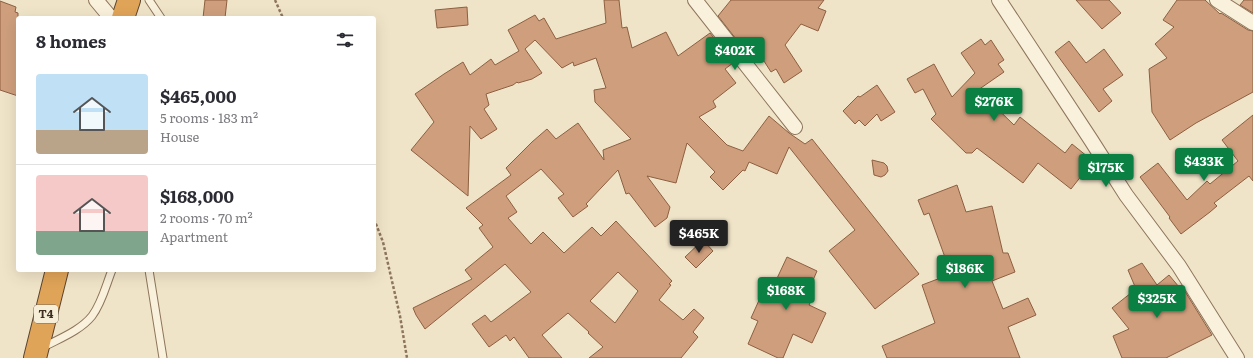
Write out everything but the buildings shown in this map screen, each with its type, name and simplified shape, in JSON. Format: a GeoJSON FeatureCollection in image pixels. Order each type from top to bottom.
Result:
{"type":"FeatureCollection","features":[{"type":"Feature","properties":{"kind":"highway"},"geometry":{"type":"LineString","coordinates":[[124,16],[129,0]]}},
{"type":"Feature","properties":{"kind":"highway","name":"T4"},"geometry":{"type":"LineString","coordinates":[[36,354],[56,272]]}},
{"type":"Feature","properties":{"kind":"street"},"geometry":{"type":"LineString","coordinates":[[96,0],[109,16]]}},
{"type":"Feature","properties":{"kind":"street"},"geometry":{"type":"LineString","coordinates":[[695,0],[795,127]]}},
{"type":"Feature","properties":{"kind":"street"},"geometry":{"type":"LineString","coordinates":[[999,0],[1126,195],[1179,266],[1237,358]]}},
{"type":"Feature","properties":{"kind":"street"},"geometry":{"type":"LineString","coordinates":[[1217,0],[1253,23]]}},
{"type":"Feature","properties":{"kind":"lane"},"geometry":{"type":"LineString","coordinates":[[149,0],[160,16]]}},
{"type":"Feature","properties":{"kind":"lane"},"geometry":{"type":"LineString","coordinates":[[36,354],[79,327],[92,316],[101,300],[111,272]]}},
{"type":"Feature","properties":{"kind":"lane"},"geometry":{"type":"LineString","coordinates":[[149,272],[163,358]]}},
{"type":"Feature","properties":{"kind":"path"},"geometry":{"type":"LineString","coordinates":[[275,0],[282,16]]}},
{"type":"Feature","properties":{"kind":"path"},"geometry":{"type":"LineString","coordinates":[[376,224],[383,242],[400,316],[407,358]]}}]}
